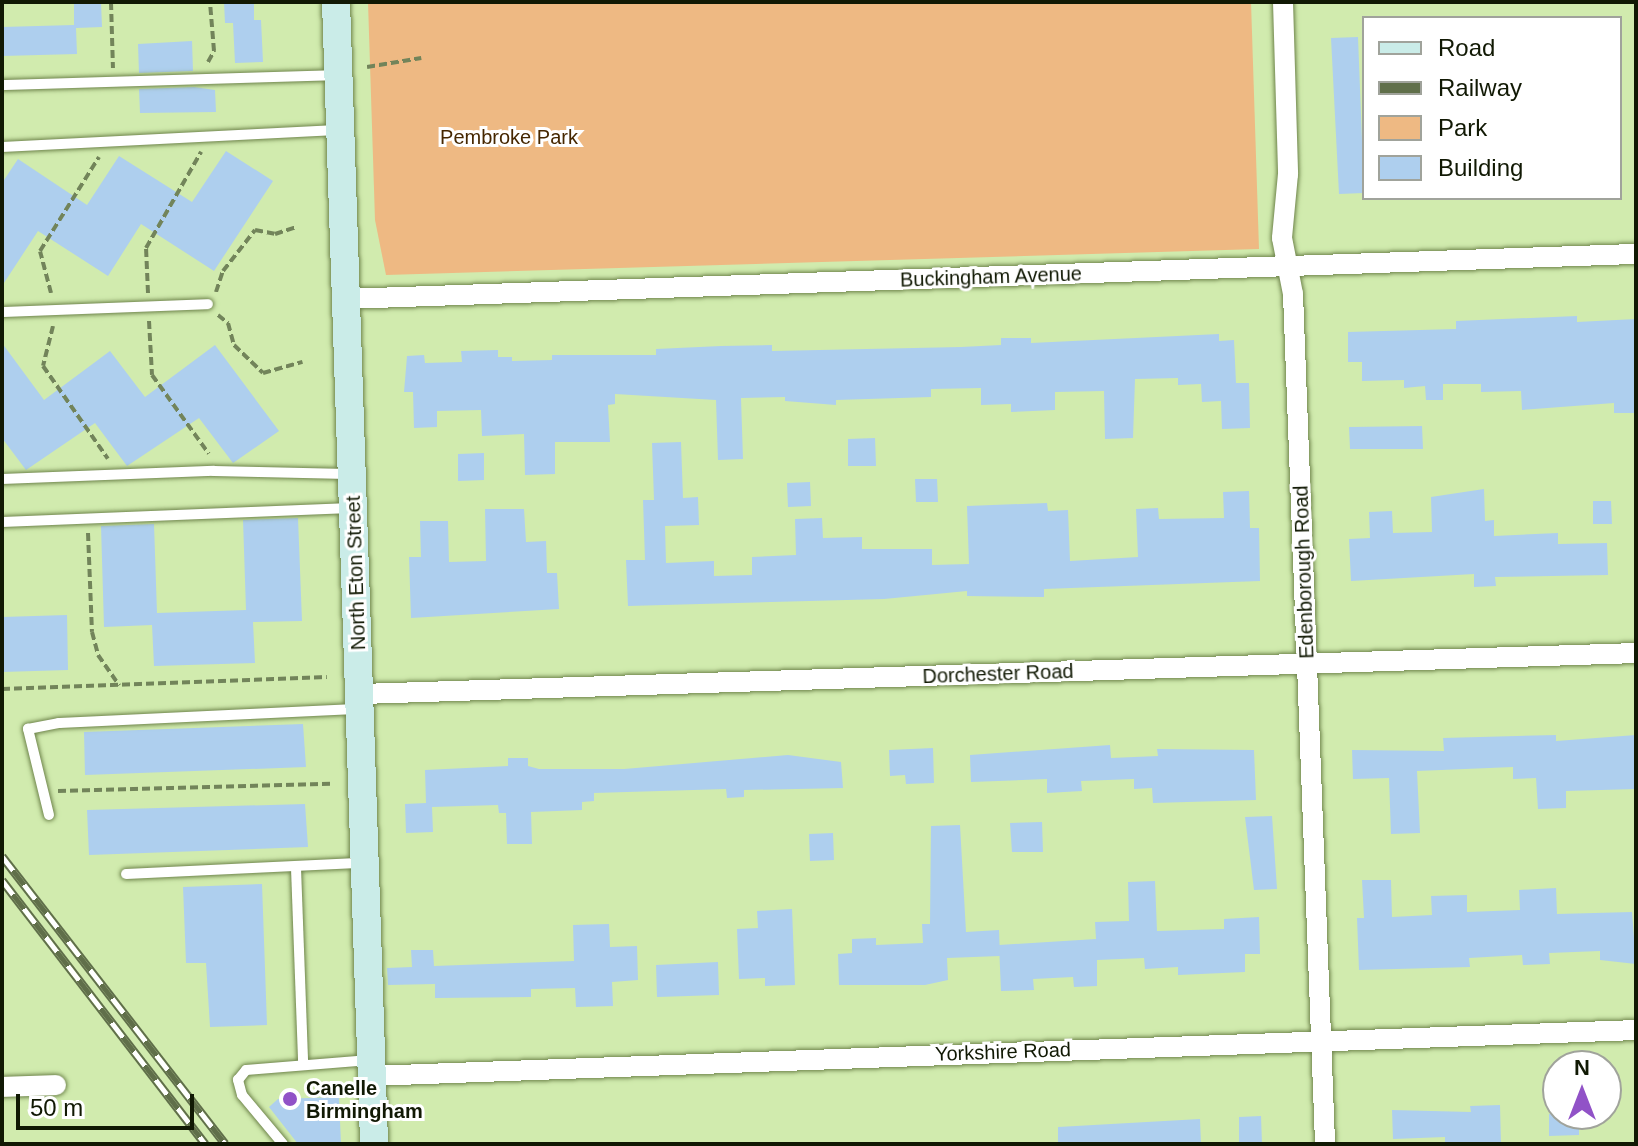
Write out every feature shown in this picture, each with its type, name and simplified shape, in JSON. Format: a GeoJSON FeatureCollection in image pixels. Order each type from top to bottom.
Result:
{"type":"FeatureCollection","features":[{"type":"Feature","properties":{"kind":"street","name":"North Eton Street"},"geometry":{"type":"LineString","coordinates":[[336,2],[374,1144]]}},
{"type":"Feature","properties":{"kind":"street","name":"Edenborough Road"},"geometry":{"type":"LineString","coordinates":[[1283,2],[1288,174],[1282,238],[1289,266],[1325,1144]]}},
{"type":"Feature","properties":{"kind":"street","name":"Buckingham Avenue"},"geometry":{"type":"LineString","coordinates":[[345,299],[1636,254]]}},
{"type":"Feature","properties":{"kind":"street","name":"Dorchester Road"},"geometry":{"type":"LineString","coordinates":[[361,701],[1636,653]]}},
{"type":"Feature","properties":{"kind":"street","name":"Yorkshire Road"},"geometry":{"type":"LineString","coordinates":[[370,1068],[1636,1030]]}},
{"type":"Feature","properties":{"kind":"street"},"geometry":{"type":"LineString","coordinates":[[2,1087],[56,1085]]}},
{"type":"Feature","properties":{"kind":"lane"},"geometry":{"type":"LineString","coordinates":[[2,85],[338,75]]}},
{"type":"Feature","properties":{"kind":"lane"},"geometry":{"type":"LineString","coordinates":[[2,147],[339,130]]}},
{"type":"Feature","properties":{"kind":"lane"},"geometry":{"type":"LineString","coordinates":[[2,312],[208,304]]}},
{"type":"Feature","properties":{"kind":"lane"},"geometry":{"type":"LineString","coordinates":[[2,479],[214,471],[352,474]]}},
{"type":"Feature","properties":{"kind":"lane"},"geometry":{"type":"LineString","coordinates":[[2,522],[353,508]]}},
{"type":"Feature","properties":{"kind":"lane"},"geometry":{"type":"LineString","coordinates":[[49,815],[28,729],[59,723],[361,701]]}},
{"type":"Feature","properties":{"kind":"lane"},"geometry":{"type":"LineString","coordinates":[[126,874],[367,863]]}},
{"type":"Feature","properties":{"kind":"lane"},"geometry":{"type":"LineString","coordinates":[[296,868],[303,1062]]}},
{"type":"Feature","properties":{"kind":"lane"},"geometry":{"type":"LineString","coordinates":[[283,1144],[242,1095],[238,1080],[246,1070],[303,1062],[370,1068]]}},
{"type":"Feature","properties":{"kind":"path"},"geometry":{"type":"LineString","coordinates":[[111,2],[114,81]]}},
{"type":"Feature","properties":{"kind":"path"},"geometry":{"type":"LineString","coordinates":[[197,79],[214,51],[210,2]]}},
{"type":"Feature","properties":{"kind":"path"},"geometry":{"type":"LineString","coordinates":[[367,67],[421,58]]}},
{"type":"Feature","properties":{"kind":"path"},"geometry":{"type":"LineString","coordinates":[[297,227],[275,234],[255,230],[223,271],[208,304],[228,323],[234,345],[263,373],[302,362]]}},
{"type":"Feature","properties":{"kind":"path"},"geometry":{"type":"LineString","coordinates":[[87,519],[92,632],[98,655],[119,685]]}},
{"type":"Feature","properties":{"kind":"path"},"geometry":{"type":"LineString","coordinates":[[2,689],[327,677]]}},
{"type":"Feature","properties":{"kind":"path"},"geometry":{"type":"LineString","coordinates":[[43,792],[331,784]]}},
{"type":"Feature","properties":{"kind":"green space","name":"Pembroke Park"},"geometry":{"type":"Polygon","coordinates":[[[368,2],[1251,2],[1259,249],[386,275],[375,220],[368,2]]]}},
{"type":"Feature","properties":{"kind":"building"},"geometry":{"type":"Polygon","coordinates":[[[74,2],[101,2],[102,27],[76,28],[77,54],[2,56],[2,27],[74,25],[74,2]]]}},
{"type":"Feature","properties":{"kind":"building"},"geometry":{"type":"Polygon","coordinates":[[[224,2],[254,2],[254,20],[261,20],[263,62],[235,63],[233,23],[225,23],[224,2]]]}},
{"type":"Feature","properties":{"kind":"building"},"geometry":{"type":"Polygon","coordinates":[[[1358,37],[1362,193],[1339,194],[1331,38],[1358,37]]]}},
{"type":"Feature","properties":{"kind":"building"},"geometry":{"type":"Polygon","coordinates":[[[192,41],[193,71],[139,73],[138,44],[192,41]]]}},
{"type":"Feature","properties":{"kind":"building"},"geometry":{"type":"Polygon","coordinates":[[[194,87],[215,90],[216,112],[140,113],[139,89],[194,87]]]}},
{"type":"Feature","properties":{"kind":"building"},"geometry":{"type":"Polygon","coordinates":[[[226,151],[273,181],[214,271],[141,224],[108,276],[38,231],[2,286],[2,183],[18,159],[87,205],[119,156],[192,202],[226,151]]]}},
{"type":"Feature","properties":{"kind":"building"},"geometry":{"type":"Polygon","coordinates":[[[1577,316],[1577,322],[1636,319],[1636,413],[1614,413],[1614,403],[1522,410],[1521,391],[1481,392],[1481,384],[1443,384],[1443,400],[1426,400],[1425,386],[1404,388],[1404,380],[1362,381],[1362,362],[1348,362],[1348,332],[1456,329],[1456,321],[1577,316]]]}},
{"type":"Feature","properties":{"kind":"building"},"geometry":{"type":"Polygon","coordinates":[[[1219,334],[1219,341],[1234,340],[1236,383],[1249,383],[1250,428],[1222,429],[1221,401],[1202,402],[1201,384],[1178,385],[1178,378],[1135,379],[1133,438],[1105,439],[1104,391],[1055,392],[1055,410],[1011,412],[1011,404],[981,405],[981,388],[931,389],[931,397],[836,400],[836,405],[785,401],[785,397],[741,398],[743,459],[718,460],[716,400],[615,394],[615,404],[608,405],[610,442],[555,442],[555,474],[525,475],[524,434],[482,436],[481,410],[437,411],[437,427],[414,428],[413,392],[404,392],[407,356],[424,355],[425,363],[462,362],[461,351],[498,350],[498,357],[512,357],[512,361],[552,360],[552,355],[656,355],[656,349],[721,346],[772,345],[772,351],[961,347],[1001,345],[1001,338],[1031,338],[1031,343],[1219,334]]]}},
{"type":"Feature","properties":{"kind":"building"},"geometry":{"type":"Polygon","coordinates":[[[2,343],[44,400],[110,351],[145,397],[215,345],[279,431],[233,463],[199,418],[127,466],[95,423],[26,470],[2,438],[2,343]]]}},
{"type":"Feature","properties":{"kind":"building"},"geometry":{"type":"Polygon","coordinates":[[[1422,426],[1423,449],[1350,449],[1349,427],[1422,426]]]}},
{"type":"Feature","properties":{"kind":"building"},"geometry":{"type":"Polygon","coordinates":[[[875,438],[876,466],[848,466],[848,439],[875,438]]]}},
{"type":"Feature","properties":{"kind":"building"},"geometry":{"type":"Polygon","coordinates":[[[681,442],[683,498],[698,497],[699,525],[665,526],[666,563],[714,561],[714,576],[752,575],[752,557],[796,555],[795,519],[822,518],[823,538],[862,537],[862,549],[932,549],[932,565],[969,564],[967,506],[1047,503],[1048,511],[1068,510],[1070,561],[1138,557],[1136,509],[1158,508],[1159,519],[1224,518],[1223,492],[1249,491],[1250,528],[1259,528],[1260,581],[1044,589],[1044,597],[967,596],[967,591],[884,599],[628,606],[626,560],[645,560],[643,500],[654,500],[652,443],[681,442]]]}},
{"type":"Feature","properties":{"kind":"building"},"geometry":{"type":"Polygon","coordinates":[[[484,453],[484,480],[458,481],[458,454],[484,453]]]}},
{"type":"Feature","properties":{"kind":"building"},"geometry":{"type":"Polygon","coordinates":[[[915,479],[937,479],[938,502],[916,502],[915,479]]]}},
{"type":"Feature","properties":{"kind":"building"},"geometry":{"type":"Polygon","coordinates":[[[810,482],[811,506],[788,507],[787,483],[810,482]]]}},
{"type":"Feature","properties":{"kind":"building"},"geometry":{"type":"Polygon","coordinates":[[[1484,489],[1485,521],[1494,520],[1494,536],[1558,533],[1558,544],[1607,543],[1608,575],[1495,577],[1496,586],[1474,587],[1474,574],[1351,581],[1349,539],[1370,538],[1369,512],[1392,511],[1393,533],[1432,532],[1431,497],[1484,489]]]}},
{"type":"Feature","properties":{"kind":"building"},"geometry":{"type":"Polygon","coordinates":[[[1593,501],[1611,501],[1612,524],[1593,524],[1593,501]]]}},
{"type":"Feature","properties":{"kind":"building"},"geometry":{"type":"Polygon","coordinates":[[[485,509],[524,509],[526,542],[546,541],[547,573],[557,573],[559,609],[411,618],[409,557],[421,557],[420,521],[448,521],[449,562],[486,561],[485,509]]]}},
{"type":"Feature","properties":{"kind":"building"},"geometry":{"type":"Polygon","coordinates":[[[298,518],[302,621],[253,622],[255,663],[154,666],[152,625],[104,627],[101,526],[154,524],[157,613],[246,610],[243,520],[298,518]]]}},
{"type":"Feature","properties":{"kind":"building"},"geometry":{"type":"Polygon","coordinates":[[[67,615],[68,670],[2,672],[2,617],[67,615]]]}},
{"type":"Feature","properties":{"kind":"building"},"geometry":{"type":"Polygon","coordinates":[[[303,724],[306,767],[85,775],[84,732],[303,724]]]}},
{"type":"Feature","properties":{"kind":"building"},"geometry":{"type":"Polygon","coordinates":[[[1556,735],[1556,741],[1636,735],[1636,789],[1566,791],[1566,808],[1538,809],[1536,778],[1513,779],[1513,767],[1417,771],[1420,833],[1391,834],[1389,778],[1353,779],[1352,750],[1444,751],[1443,738],[1556,735]]]}},
{"type":"Feature","properties":{"kind":"building"},"geometry":{"type":"Polygon","coordinates":[[[1110,745],[1111,758],[1158,756],[1157,749],[1254,750],[1256,800],[1153,803],[1152,788],[1134,789],[1134,779],[1081,781],[1082,791],[1047,793],[1047,779],[971,782],[970,755],[1110,745]]]}},
{"type":"Feature","properties":{"kind":"building"},"geometry":{"type":"Polygon","coordinates":[[[933,748],[934,783],[906,784],[905,775],[890,776],[889,750],[933,748]]]}},
{"type":"Feature","properties":{"kind":"building"},"geometry":{"type":"Polygon","coordinates":[[[788,755],[841,762],[843,788],[744,790],[744,797],[727,798],[726,789],[594,793],[594,801],[582,802],[582,810],[531,812],[532,844],[507,844],[506,813],[499,813],[498,805],[432,807],[433,832],[406,833],[405,804],[426,803],[425,770],[508,766],[508,758],[528,758],[528,766],[539,769],[624,769],[788,755]]]}},
{"type":"Feature","properties":{"kind":"building"},"geometry":{"type":"Polygon","coordinates":[[[305,804],[308,847],[89,855],[87,810],[305,804]]]}},
{"type":"Feature","properties":{"kind":"building"},"geometry":{"type":"Polygon","coordinates":[[[1272,816],[1277,889],[1254,890],[1245,817],[1272,816]]]}},
{"type":"Feature","properties":{"kind":"building"},"geometry":{"type":"Polygon","coordinates":[[[1042,822],[1043,852],[1012,852],[1010,823],[1042,822]]]}},
{"type":"Feature","properties":{"kind":"building"},"geometry":{"type":"Polygon","coordinates":[[[960,825],[966,932],[999,930],[1000,956],[947,958],[948,980],[925,985],[839,985],[838,954],[852,953],[852,939],[876,938],[876,945],[923,943],[922,924],[930,924],[931,826],[960,825]]]}},
{"type":"Feature","properties":{"kind":"building"},"geometry":{"type":"Polygon","coordinates":[[[833,833],[834,860],[810,861],[809,834],[833,833]]]}},
{"type":"Feature","properties":{"kind":"building"},"geometry":{"type":"Polygon","coordinates":[[[1362,880],[1391,880],[1392,917],[1432,915],[1431,896],[1467,895],[1467,912],[1520,910],[1519,890],[1556,888],[1557,914],[1632,912],[1636,964],[1600,960],[1600,951],[1549,953],[1550,964],[1523,965],[1522,955],[1469,958],[1470,967],[1359,970],[1357,918],[1364,918],[1362,880]]]}},
{"type":"Feature","properties":{"kind":"building"},"geometry":{"type":"Polygon","coordinates":[[[1155,881],[1157,931],[1224,929],[1224,919],[1259,917],[1260,954],[1245,954],[1245,972],[1178,975],[1178,967],[1145,969],[1144,958],[1097,960],[1097,986],[1074,987],[1073,977],[1033,979],[1034,990],[1001,991],[999,945],[1096,939],[1095,922],[1129,921],[1128,882],[1155,881]]]}},
{"type":"Feature","properties":{"kind":"building"},"geometry":{"type":"Polygon","coordinates":[[[262,884],[267,1025],[210,1027],[206,963],[186,963],[183,887],[262,884]]]}},
{"type":"Feature","properties":{"kind":"building"},"geometry":{"type":"Polygon","coordinates":[[[792,909],[795,985],[765,986],[765,978],[739,979],[737,929],[758,928],[757,911],[792,909]]]}},
{"type":"Feature","properties":{"kind":"building"},"geometry":{"type":"Polygon","coordinates":[[[609,924],[610,947],[637,946],[638,980],[612,982],[613,1006],[576,1007],[575,988],[531,989],[531,997],[435,998],[435,984],[388,985],[387,968],[412,967],[411,950],[433,950],[434,966],[574,961],[573,925],[609,924]]]}},
{"type":"Feature","properties":{"kind":"building"},"geometry":{"type":"Polygon","coordinates":[[[718,962],[719,995],[657,997],[656,965],[718,962]]]}},
{"type":"Feature","properties":{"kind":"building"},"geometry":{"type":"Polygon","coordinates":[[[339,1097],[341,1144],[298,1144],[269,1107],[278,1099],[339,1097]]]}},
{"type":"Feature","properties":{"kind":"building"},"geometry":{"type":"Polygon","coordinates":[[[1500,1105],[1501,1144],[1445,1144],[1445,1137],[1393,1139],[1392,1110],[1471,1112],[1470,1106],[1500,1105]]]}},
{"type":"Feature","properties":{"kind":"building"},"geometry":{"type":"Polygon","coordinates":[[[1261,1116],[1262,1144],[1239,1144],[1239,1117],[1261,1116]]]}},
{"type":"Feature","properties":{"kind":"building"},"geometry":{"type":"Polygon","coordinates":[[[1200,1119],[1201,1144],[1058,1144],[1058,1127],[1200,1119]]]}},
{"type":"Feature","properties":{"kind":"building"},"geometry":{"type":"Polygon","coordinates":[[[1549,1130],[1579,1130],[1579,1135],[1549,1136],[1549,1130]]]}},
{"type":"Feature","properties":{"kind":"railway"},"geometry":{"type":"LineString","coordinates":[[2,856],[225,1144]]}},
{"type":"Feature","properties":{"kind":"railway"},"geometry":{"type":"LineString","coordinates":[[2,880],[205,1144]]}},
{"type":"Feature","properties":{"kind":"place","name":"Canelle Birmingham"},"geometry":{"type":"Point","coordinates":[290,1099]}}]}
